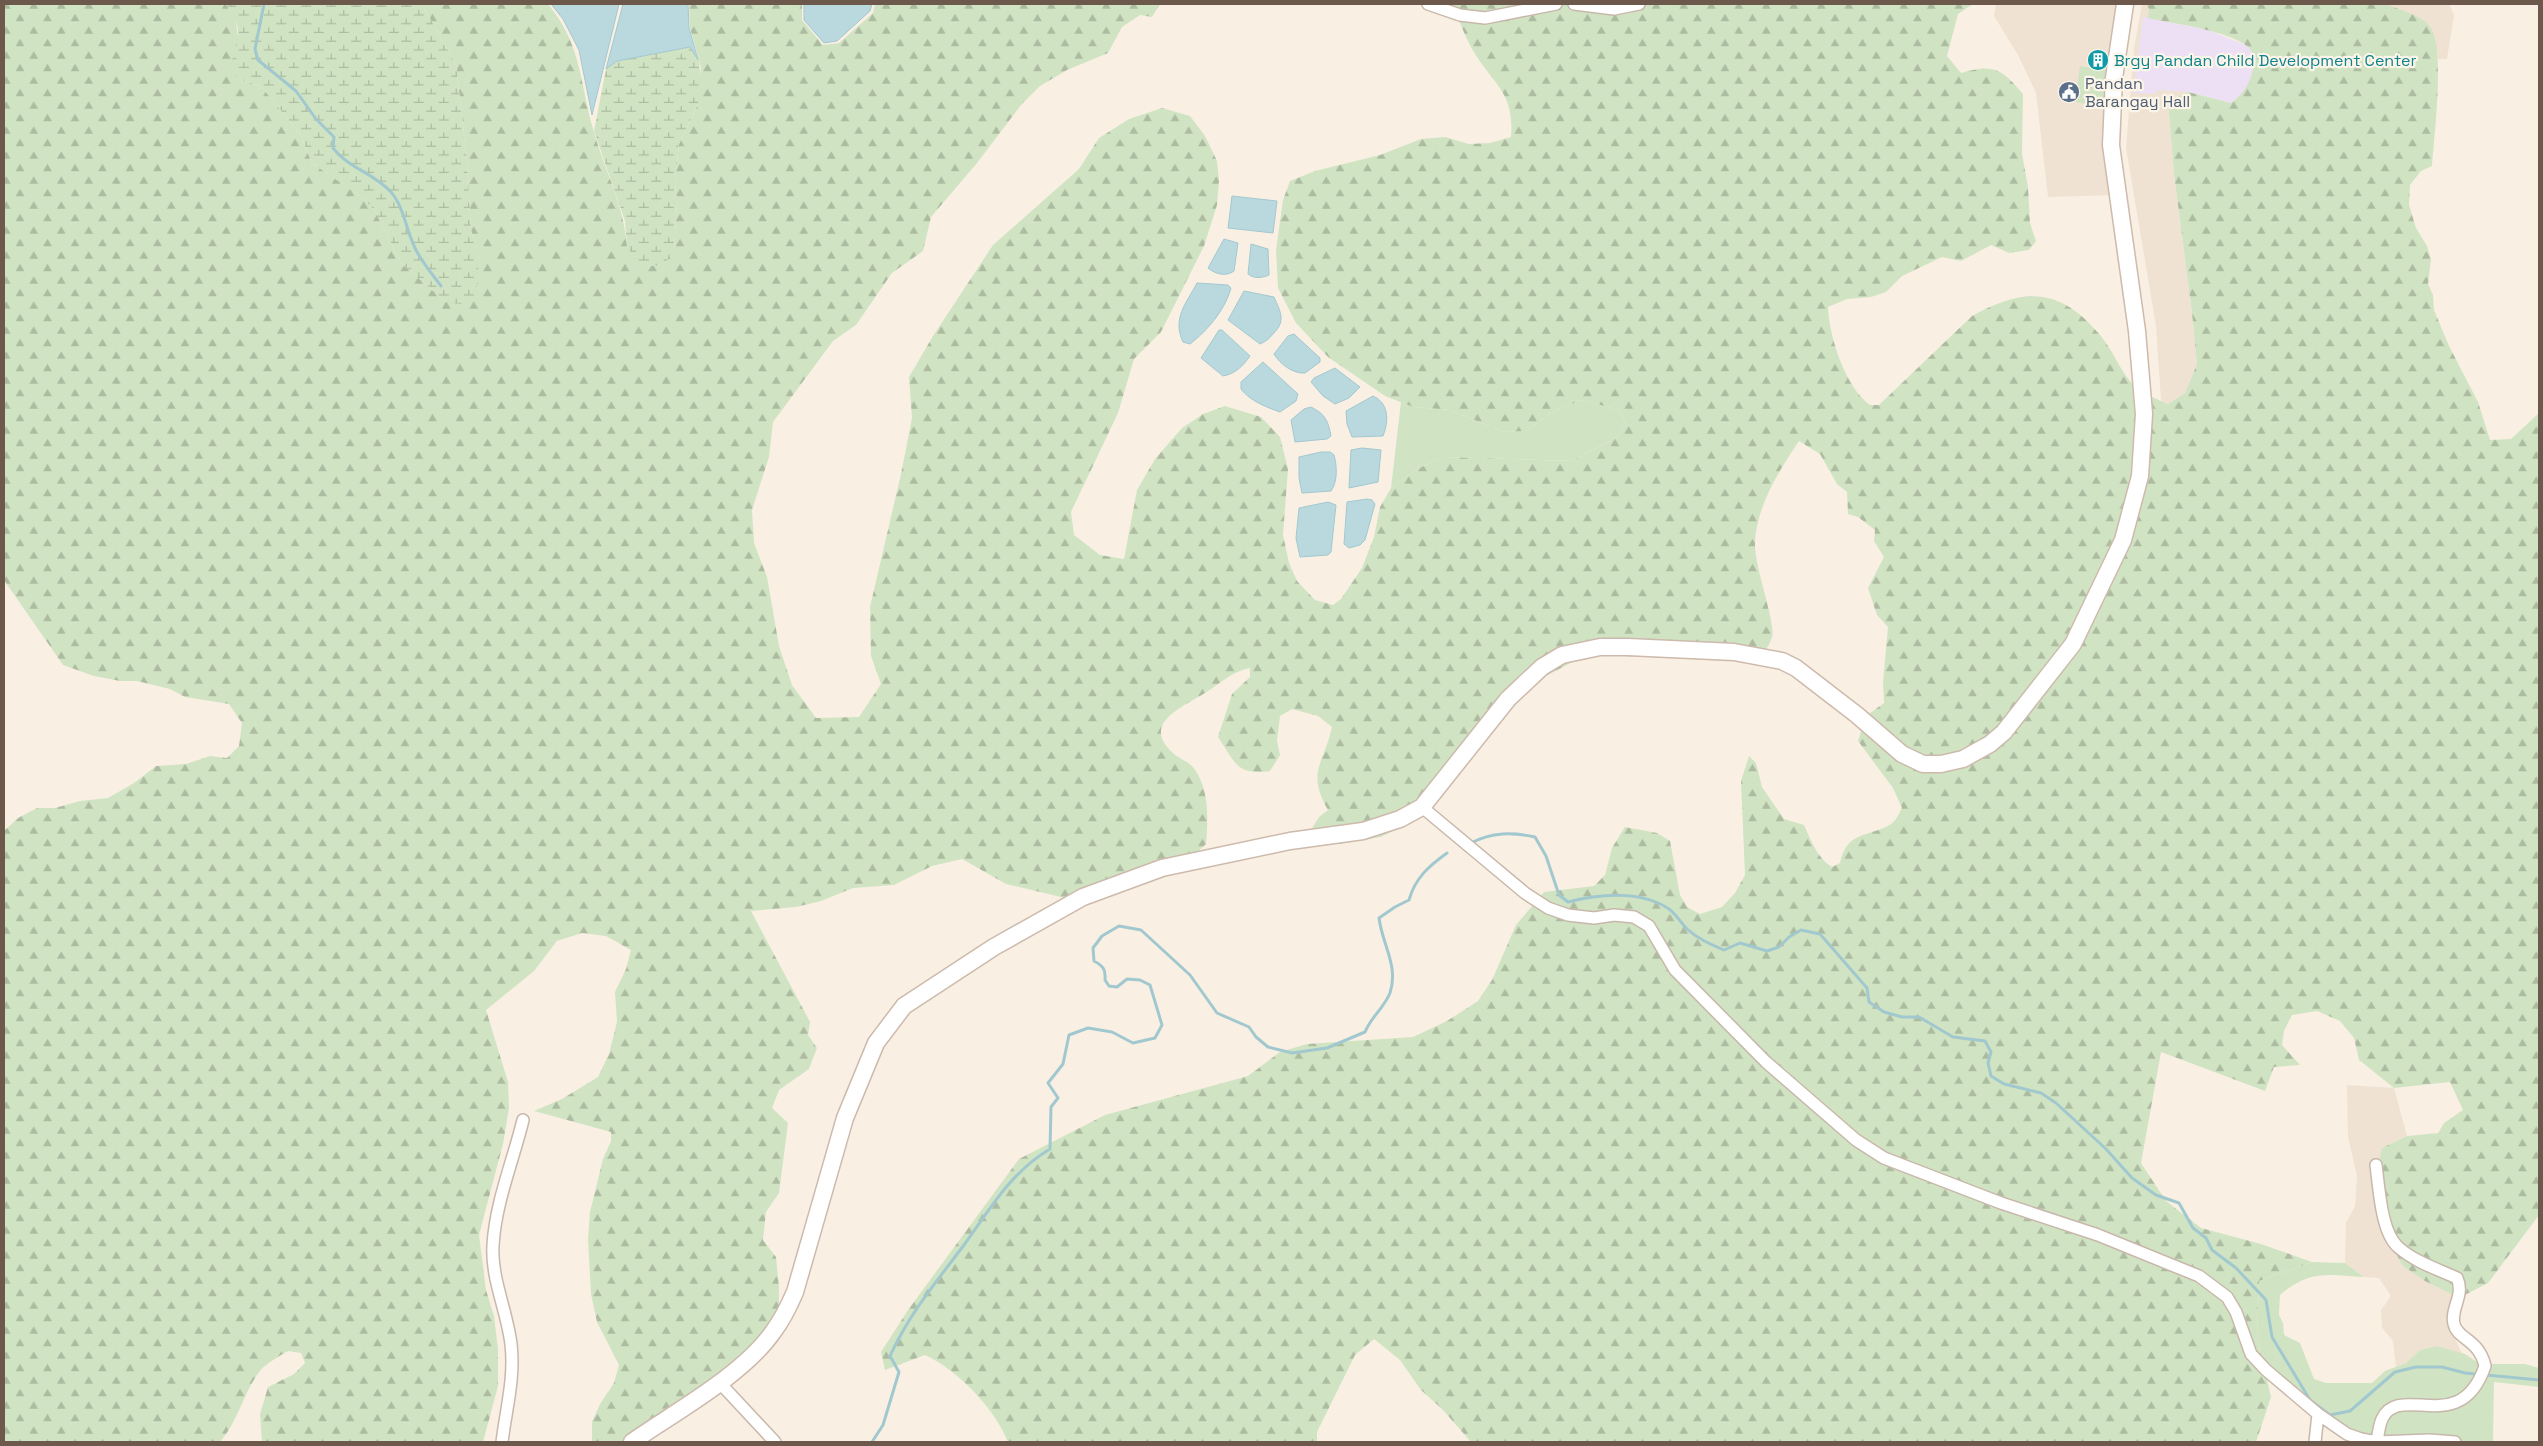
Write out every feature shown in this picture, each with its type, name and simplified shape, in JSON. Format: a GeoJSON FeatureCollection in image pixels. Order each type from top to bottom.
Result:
{"type":"FeatureCollection","features":[{"type":"Feature","properties":{"kind":"street"},"geometry":{"type":"LineString","coordinates":[[1428,4],[1460,15],[1485,18],[1556,4]]}},
{"type":"Feature","properties":{"kind":"street"},"geometry":{"type":"LineString","coordinates":[[1574,4],[1614,8],[1639,4]]}},
{"type":"Feature","properties":{"kind":"street"},"geometry":{"type":"LineString","coordinates":[[632,1442],[719,1382],[757,1351],[774,1332],[789,1306],[802,1269],[845,1118],[876,1043],[904,1006],[1019,932],[1083,897],[1162,868],[1290,841],[1363,831],[1385,825],[1422,807],[1469,745],[1508,698],[1542,667],[1562,656],[1600,647],[1734,652],[1782,661],[1796,668],[1857,715],[1902,754],[1923,764],[1941,764],[1963,759],[1990,744],[2004,732],[2073,644],[2123,540],[2140,476],[2144,414],[2137,331],[2111,145],[2114,78],[2125,4]]}},
{"type":"Feature","properties":{"kind":"street"},"geometry":{"type":"LineString","coordinates":[[1422,807],[1525,893],[1548,908],[1568,915],[1594,918],[1614,915],[1634,917],[1649,926],[1675,970],[1766,1062],[1856,1140],[1884,1158],[2001,1203],[2138,1250],[2178,1266],[2212,1284],[2227,1297],[2236,1312],[2252,1354],[2281,1384],[2318,1414],[2347,1434],[2377,1442],[2429,1440],[2455,1442]]}},
{"type":"Feature","properties":{"kind":"street"},"geometry":{"type":"LineString","coordinates":[[502,1442],[512,1387],[512,1363],[508,1326],[493,1261],[493,1246],[500,1206],[523,1120]]}},
{"type":"Feature","properties":{"kind":"street"},"geometry":{"type":"LineString","coordinates":[[2376,1165],[2380,1200],[2389,1234],[2397,1246],[2406,1253],[2430,1267],[2457,1278],[2460,1285],[2460,1295],[2453,1322],[2456,1331],[2478,1348],[2485,1366],[2474,1388],[2461,1402],[2449,1405],[2402,1404],[2391,1409],[2382,1418],[2377,1442]]}},
{"type":"Feature","properties":{"kind":"street"},"geometry":{"type":"LineString","coordinates":[[719,1382],[775,1442]]}},
{"type":"Feature","properties":{"kind":"street"},"geometry":{"type":"LineString","coordinates":[[2315,1442],[2318,1414]]}},
{"type":"Feature","properties":{"kind":"shaded area"},"geometry":{"type":"Polygon","coordinates":[[[1996,4],[2128,4],[2116,94],[2118,195],[2048,197],[2036,93],[2018,55],[1994,16],[1996,4]]]}},
{"type":"Feature","properties":{"kind":"shaded area"},"geometry":{"type":"Polygon","coordinates":[[[2142,4],[2146,4],[2149,9],[2251,81],[2168,101],[2174,174],[2197,364],[2185,393],[2168,404],[2161,400],[2156,326],[2126,148],[2134,49],[2142,4]]]}},
{"type":"Feature","properties":{"kind":"shaded area"},"geometry":{"type":"Polygon","coordinates":[[[2388,4],[2449,4],[2454,15],[2447,59],[2436,59],[2436,45],[2431,28],[2419,18],[2388,4]]]}},
{"type":"Feature","properties":{"kind":"shaded area"},"geometry":{"type":"Polygon","coordinates":[[[2143,17],[2208,30],[2248,46],[2256,59],[2251,81],[2245,92],[2231,103],[2188,92],[2159,90],[2153,94],[2133,93],[2143,17]]]}},
{"type":"Feature","properties":{"kind":"shaded area"},"geometry":{"type":"Polygon","coordinates":[[[2347,1085],[2394,1088],[2407,1136],[2382,1148],[2425,1281],[2459,1298],[2452,1332],[2462,1354],[2437,1346],[2420,1350],[2406,1363],[2396,1367],[2393,1341],[2382,1328],[2381,1310],[2391,1296],[2379,1278],[2364,1277],[2345,1263],[2346,1223],[2355,1206],[2357,1176],[2348,1137],[2347,1085]]]}},
{"type":"Feature","properties":{"kind":"green space"},"geometry":{"type":"Polygon","coordinates":[[[4,4],[225,4],[235,16],[239,42],[238,79],[261,86],[300,134],[312,163],[362,197],[375,211],[401,263],[446,302],[479,260],[471,230],[467,160],[456,65],[422,4],[548,4],[568,35],[574,50],[598,146],[614,188],[622,216],[627,246],[674,252],[677,202],[675,183],[679,144],[698,104],[701,68],[690,28],[689,4],[802,4],[802,20],[823,45],[839,43],[873,13],[875,4],[1160,4],[1152,17],[1140,15],[1122,27],[1108,53],[1067,70],[1040,86],[1021,105],[977,163],[931,217],[923,251],[892,273],[856,325],[833,341],[773,422],[769,457],[752,510],[754,543],[767,577],[779,646],[792,685],[816,718],[859,717],[881,684],[871,656],[870,607],[912,418],[909,377],[933,336],[993,245],[1079,169],[1099,138],[1129,119],[1162,108],[1190,116],[1205,136],[1217,161],[1219,181],[1217,205],[1204,246],[1161,332],[1134,359],[1118,413],[1071,512],[1074,535],[1100,555],[1124,559],[1137,490],[1155,459],[1182,428],[1203,414],[1225,406],[1261,417],[1280,437],[1288,469],[1283,535],[1289,563],[1297,581],[1315,600],[1333,605],[1341,599],[1362,568],[1374,537],[1380,507],[1391,488],[1417,469],[1444,457],[1572,461],[1617,437],[1626,424],[1619,410],[1581,400],[1549,414],[1526,431],[1504,432],[1450,410],[1413,407],[1385,396],[1328,357],[1296,323],[1278,288],[1276,250],[1283,200],[1290,181],[1315,171],[1380,155],[1421,139],[1445,137],[1469,144],[1490,143],[1511,137],[1511,121],[1506,98],[1472,49],[1456,14],[1431,4],[1973,4],[1958,14],[1947,56],[1961,73],[1982,69],[1996,70],[2009,79],[2023,94],[2022,154],[2028,187],[2030,223],[2036,241],[2029,250],[2009,253],[1991,245],[1961,261],[1942,257],[1902,276],[1886,292],[1871,297],[1847,299],[1828,307],[1831,332],[1846,374],[1861,397],[1870,405],[1879,405],[1972,316],[2008,300],[2025,297],[2056,300],[2085,319],[2105,341],[2129,380],[2141,391],[2168,404],[2185,393],[2197,364],[2174,174],[2168,101],[2188,92],[2231,103],[2245,89],[2256,59],[2247,46],[2238,40],[2199,28],[2148,18],[2149,9],[2146,4],[2388,4],[2417,17],[2431,28],[2435,39],[2438,95],[2432,166],[2421,171],[2410,185],[2409,205],[2416,228],[2427,246],[2431,260],[2428,284],[2433,295],[2434,310],[2449,346],[2478,402],[2490,440],[2511,439],[2539,413],[2539,1215],[2488,1283],[2459,1298],[2425,1281],[2403,1266],[2391,1245],[2377,1172],[2382,1148],[2407,1136],[2438,1133],[2444,1123],[2463,1110],[2450,1082],[2394,1088],[2359,1060],[2354,1038],[2340,1021],[2317,1011],[2292,1015],[2284,1031],[2282,1045],[2300,1065],[2274,1067],[2265,1091],[2161,1052],[2141,1163],[2166,1201],[2201,1228],[2261,1244],[2312,1262],[2259,1281],[2257,1337],[2271,1397],[2256,1442],[1471,1442],[1443,1410],[1421,1390],[1400,1360],[1374,1339],[1355,1355],[1317,1432],[1317,1442],[1008,1442],[1002,1429],[985,1404],[962,1380],[938,1362],[925,1355],[885,1370],[881,1352],[908,1310],[1019,1159],[1105,1115],[1248,1076],[1280,1052],[1307,1044],[1413,1037],[1447,1021],[1478,1001],[1492,980],[1516,925],[1544,892],[1594,886],[1605,875],[1612,848],[1625,827],[1657,833],[1670,841],[1680,895],[1687,907],[1700,914],[1722,907],[1735,893],[1745,875],[1741,781],[1749,756],[1756,763],[1762,787],[1784,819],[1804,825],[1818,854],[1832,867],[1840,863],[1843,852],[1853,840],[1893,823],[1902,808],[1893,788],[1858,741],[1866,716],[1884,703],[1883,682],[1888,627],[1877,615],[1868,588],[1884,557],[1874,541],[1875,530],[1858,517],[1848,514],[1847,492],[1837,484],[1820,454],[1799,441],[1770,489],[1757,528],[1756,553],[1771,619],[1772,637],[1763,654],[1755,662],[1601,655],[1576,660],[1533,683],[1512,700],[1416,819],[1381,837],[1339,844],[1310,843],[1306,838],[1319,817],[1328,810],[1318,786],[1317,776],[1332,727],[1318,716],[1292,709],[1280,716],[1277,741],[1280,755],[1270,771],[1259,772],[1243,769],[1233,760],[1218,737],[1232,694],[1250,677],[1250,668],[1237,672],[1182,706],[1162,726],[1161,734],[1164,743],[1175,755],[1192,766],[1198,774],[1205,793],[1207,814],[1206,844],[1181,867],[1166,876],[1113,893],[1065,898],[1006,884],[962,859],[932,866],[894,885],[853,888],[821,901],[796,907],[751,911],[810,1022],[808,1035],[817,1048],[809,1069],[779,1090],[772,1108],[788,1123],[779,1193],[766,1212],[763,1240],[776,1257],[779,1287],[779,1338],[643,1442],[592,1442],[592,1422],[600,1404],[614,1383],[619,1365],[597,1322],[591,1294],[588,1239],[590,1212],[603,1159],[611,1141],[611,1132],[534,1111],[562,1099],[598,1077],[609,1054],[617,1022],[615,992],[626,969],[631,950],[606,936],[582,933],[557,941],[534,971],[486,1010],[508,1082],[509,1108],[503,1144],[479,1235],[486,1290],[494,1316],[498,1349],[498,1386],[483,1442],[262,1442],[260,1414],[268,1387],[294,1374],[305,1363],[301,1353],[288,1351],[269,1362],[254,1379],[232,1425],[220,1442],[4,1442],[4,831],[18,818],[37,808],[55,808],[80,801],[108,798],[134,783],[156,766],[186,764],[210,756],[227,758],[239,746],[242,723],[229,704],[185,697],[170,689],[137,681],[120,681],[94,676],[63,665],[4,580],[4,4]]]}},
{"type":"Feature","properties":{"kind":"green space"},"geometry":{"type":"Polygon","coordinates":[[[225,4],[422,4],[456,65],[467,160],[471,230],[479,260],[476,296],[467,305],[446,302],[401,263],[375,211],[362,197],[312,163],[300,134],[261,86],[238,79],[229,68],[237,42],[238,28],[225,4]]]}},
{"type":"Feature","properties":{"kind":"green space"},"geometry":{"type":"Polygon","coordinates":[[[691,47],[699,61],[702,85],[698,104],[679,144],[675,183],[677,202],[674,252],[663,265],[651,266],[636,260],[627,246],[625,221],[594,131],[606,69],[616,61],[691,47]]]}},
{"type":"Feature","properties":{"kind":"green space"},"geometry":{"type":"Polygon","coordinates":[[[2080,66],[2111,71],[2106,107],[2075,102],[2080,66]]]}},
{"type":"Feature","properties":{"kind":"green space"},"geometry":{"type":"Polygon","coordinates":[[[1581,400],[1619,410],[1626,424],[1617,437],[1572,461],[1444,457],[1417,469],[1391,488],[1401,402],[1413,407],[1450,410],[1504,432],[1526,431],[1549,414],[1581,400]]]}},
{"type":"Feature","properties":{"kind":"green space"},"geometry":{"type":"Polygon","coordinates":[[[2312,1262],[2345,1263],[2364,1277],[2330,1275],[2310,1277],[2280,1295],[2279,1315],[2283,1323],[2284,1335],[2300,1343],[2314,1379],[2326,1383],[2372,1383],[2385,1371],[2406,1363],[2420,1350],[2437,1346],[2465,1354],[2480,1364],[2525,1364],[2539,1368],[2539,1387],[2494,1382],[2493,1442],[2357,1442],[2282,1380],[2267,1379],[2257,1337],[2259,1281],[2312,1262]]]}},
{"type":"Feature","properties":{"kind":"water"},"geometry":{"type":"Polygon","coordinates":[[[551,4],[619,4],[592,115],[579,50],[563,19],[551,4]]]}},
{"type":"Feature","properties":{"kind":"water"},"geometry":{"type":"Polygon","coordinates":[[[623,4],[688,4],[689,28],[698,60],[690,47],[617,61],[606,69],[623,4]]]}},
{"type":"Feature","properties":{"kind":"water"},"geometry":{"type":"Polygon","coordinates":[[[804,4],[872,4],[870,11],[837,41],[824,43],[804,20],[804,4]]]}},
{"type":"Feature","properties":{"kind":"water"},"geometry":{"type":"Polygon","coordinates":[[[1232,196],[1277,201],[1273,233],[1228,228],[1232,196]]]}},
{"type":"Feature","properties":{"kind":"water"},"geometry":{"type":"Polygon","coordinates":[[[1224,239],[1238,243],[1234,271],[1224,274],[1214,272],[1208,268],[1224,239]]]}},
{"type":"Feature","properties":{"kind":"water"},"geometry":{"type":"Polygon","coordinates":[[[1251,244],[1268,249],[1269,275],[1258,278],[1248,274],[1251,244]]]}},
{"type":"Feature","properties":{"kind":"water"},"geometry":{"type":"Polygon","coordinates":[[[1197,283],[1228,285],[1231,288],[1225,304],[1215,319],[1190,344],[1183,342],[1179,326],[1182,311],[1197,283]]]}},
{"type":"Feature","properties":{"kind":"water"},"geometry":{"type":"Polygon","coordinates":[[[1244,291],[1274,297],[1280,312],[1280,325],[1268,339],[1260,344],[1228,320],[1244,291]]]}},
{"type":"Feature","properties":{"kind":"water"},"geometry":{"type":"Polygon","coordinates":[[[1219,330],[1222,330],[1250,356],[1238,369],[1223,376],[1201,358],[1219,330]]]}},
{"type":"Feature","properties":{"kind":"water"},"geometry":{"type":"Polygon","coordinates":[[[1294,334],[1320,358],[1320,362],[1305,373],[1287,368],[1274,354],[1288,336],[1294,334]]]}},
{"type":"Feature","properties":{"kind":"water"},"geometry":{"type":"Polygon","coordinates":[[[1263,362],[1298,394],[1296,401],[1280,412],[1264,406],[1241,389],[1241,382],[1263,362]]]}},
{"type":"Feature","properties":{"kind":"water"},"geometry":{"type":"Polygon","coordinates":[[[1335,368],[1360,387],[1349,398],[1335,404],[1323,396],[1311,382],[1314,378],[1335,368]]]}},
{"type":"Feature","properties":{"kind":"water"},"geometry":{"type":"Polygon","coordinates":[[[1373,396],[1385,408],[1387,419],[1383,436],[1352,437],[1347,424],[1346,411],[1373,396]]]}},
{"type":"Feature","properties":{"kind":"water"},"geometry":{"type":"Polygon","coordinates":[[[1311,407],[1320,412],[1325,418],[1331,436],[1327,439],[1295,442],[1291,420],[1304,409],[1311,407]]]}},
{"type":"Feature","properties":{"kind":"water"},"geometry":{"type":"Polygon","coordinates":[[[1362,448],[1381,450],[1378,482],[1349,488],[1351,450],[1362,448]]]}},
{"type":"Feature","properties":{"kind":"water"},"geometry":{"type":"Polygon","coordinates":[[[1330,452],[1334,455],[1336,464],[1335,483],[1331,491],[1302,493],[1299,478],[1299,457],[1330,452]]]}},
{"type":"Feature","properties":{"kind":"water"},"geometry":{"type":"Polygon","coordinates":[[[1372,500],[1375,504],[1365,540],[1360,545],[1349,548],[1344,544],[1347,502],[1372,500]]]}},
{"type":"Feature","properties":{"kind":"water"},"geometry":{"type":"Polygon","coordinates":[[[1328,502],[1336,505],[1331,552],[1328,555],[1300,557],[1296,538],[1299,508],[1328,502]]]}},
{"type":"Feature","properties":{"kind":"waterway"},"geometry":{"type":"LineString","coordinates":[[264,4],[255,49],[258,60],[296,91],[316,119],[334,137],[333,148],[339,155],[377,180],[391,192],[402,212],[417,253],[441,286]]}},
{"type":"Feature","properties":{"kind":"waterway"},"geometry":{"type":"LineString","coordinates":[[1471,843],[1479,839],[1502,834],[1535,837],[1546,856],[1559,895],[1568,902],[1593,897],[1620,895],[1646,899],[1669,909],[1691,933],[1724,950],[1740,943],[1767,951],[1779,947],[1789,937],[1801,930],[1820,934],[1867,988],[1869,1002],[1884,1012],[1902,1017],[1919,1017],[1953,1037],[1985,1041],[1991,1052],[1988,1063],[1991,1076],[2004,1084],[2041,1093],[2056,1103],[2106,1149],[2132,1178],[2156,1195],[2179,1203],[2193,1228],[2206,1238],[2212,1250],[2236,1268],[2266,1300],[2272,1337],[2310,1400],[2330,1415],[2350,1411],[2395,1372],[2416,1367],[2442,1367],[2465,1373],[2539,1380]]}},
{"type":"Feature","properties":{"kind":"waterway"},"geometry":{"type":"LineString","coordinates":[[872,1442],[883,1425],[899,1372],[890,1356],[906,1326],[924,1298],[1002,1192],[1036,1158],[1050,1149],[1051,1107],[1058,1098],[1048,1083],[1063,1064],[1069,1035],[1088,1028],[1112,1032],[1133,1043],[1155,1038],[1162,1025],[1150,985],[1140,980],[1127,979],[1117,987],[1109,986],[1105,980],[1103,968],[1094,961],[1093,948],[1102,936],[1119,926],[1141,930],[1190,975],[1217,1013],[1249,1027],[1256,1037],[1268,1047],[1292,1053],[1327,1048],[1365,1032],[1384,1003],[1390,993],[1392,974],[1379,918],[1409,900],[1419,879],[1434,863],[1447,853]]}},
{"type":"Feature","properties":{"kind":"place","name":"Brgy Pandan Child Development Center"},"geometry":{"type":"Point","coordinates":[2098,60]}},
{"type":"Feature","properties":{"kind":"place","name":"Pandan Barangay Hall"},"geometry":{"type":"Point","coordinates":[2069,92]}}]}
